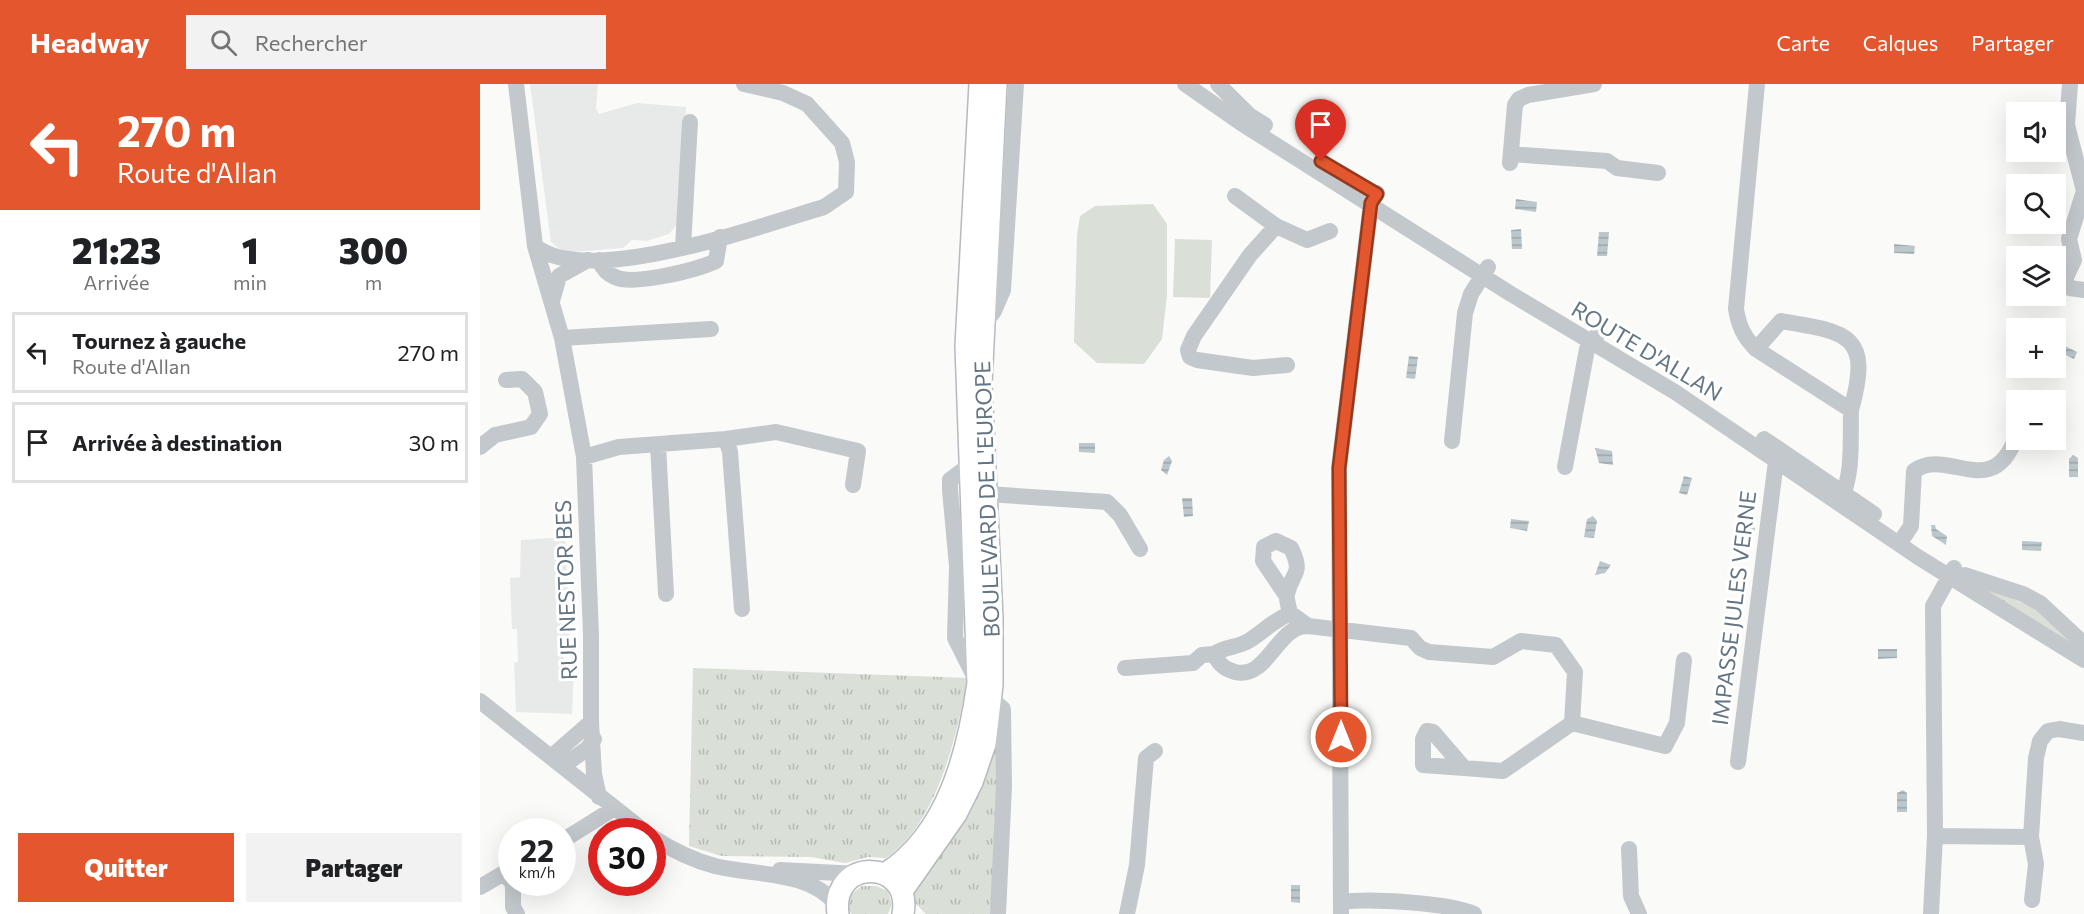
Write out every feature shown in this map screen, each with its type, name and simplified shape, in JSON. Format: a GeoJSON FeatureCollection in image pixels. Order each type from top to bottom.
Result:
{"type":"FeatureCollection","features":[{"type":"Feature","properties":{"kind":"main road","name":"BOULEVARD DE L'EUROPE"},"geometry":{"type":"LineString","coordinates":[[906,906],[972,782],[985,744],[966,346],[980,84]]}},
{"type":"Feature","properties":{"kind":"main road","name":"BOULEVARD DE L'EUROPE"},"geometry":{"type":"LineString","coordinates":[[885,874],[903,863],[916,849],[943,807],[953,785],[993,658],[981,384],[996,84]]}},
{"type":"Feature","properties":{"kind":"main road"},"geometry":{"type":"LineString","coordinates":[[837,911],[842,885],[858,874],[873,871],[892,878],[906,906]]}},
{"type":"Feature","properties":{"kind":"street","name":"RUE NESTOR BES"},"geometry":{"type":"LineString","coordinates":[[516,84],[535,246],[562,338],[584,457],[594,774],[599,797]]}},
{"type":"Feature","properties":{"kind":"street"},"geometry":{"type":"LineString","coordinates":[[535,246],[543,253],[556,257],[593,260],[640,258],[824,207],[846,192],[847,162],[842,143],[807,104],[783,93],[744,84]]}},
{"type":"Feature","properties":{"kind":"street"},"geometry":{"type":"LineString","coordinates":[[983,326],[994,310],[1003,290],[1016,84]]}},
{"type":"Feature","properties":{"kind":"street","name":"ROUTE D'ALLAN"},"geometry":{"type":"LineString","coordinates":[[1185,84],[1206,101],[1374,198],[1485,271],[1678,389],[2084,660]]}},
{"type":"Feature","properties":{"kind":"street"},"geometry":{"type":"LineString","coordinates":[[1206,101],[1218,84]]}},
{"type":"Feature","properties":{"kind":"street","name":"ROUTE D'ALLAN"},"geometry":{"type":"LineString","coordinates":[[1218,84],[1277,140]]}},
{"type":"Feature","properties":{"kind":"street"},"geometry":{"type":"LineString","coordinates":[[1594,84],[1528,95],[1519,99],[1515,105],[1510,159],[1607,161],[1617,168],[1658,172]]}},
{"type":"Feature","properties":{"kind":"street"},"geometry":{"type":"LineString","coordinates":[[1757,84],[1736,309],[1745,338],[1756,349],[1851,410]]}},
{"type":"Feature","properties":{"kind":"street"},"geometry":{"type":"LineString","coordinates":[[2070,84],[2067,125],[2084,191],[2069,239],[2079,261],[2066,277],[2066,284],[2070,288],[2084,290]]}},
{"type":"Feature","properties":{"kind":"street"},"geometry":{"type":"LineString","coordinates":[[683,247],[690,122]]}},
{"type":"Feature","properties":{"kind":"street"},"geometry":{"type":"LineString","coordinates":[[1235,196],[1276,226],[1307,240],[1330,231]]}},
{"type":"Feature","properties":{"kind":"street"},"geometry":{"type":"LineString","coordinates":[[1374,198],[1339,468],[1342,908],[1368,901],[1458,908],[1474,914]]}},
{"type":"Feature","properties":{"kind":"street"},"geometry":{"type":"LineString","coordinates":[[1276,226],[1250,255],[1194,336],[1188,350],[1190,357],[1197,360],[1253,368],[1287,365]]}},
{"type":"Feature","properties":{"kind":"street"},"geometry":{"type":"LineString","coordinates":[[593,260],[616,278],[656,277],[697,270],[716,261],[720,237]]}},
{"type":"Feature","properties":{"kind":"street"},"geometry":{"type":"LineString","coordinates":[[554,310],[554,290],[560,276],[593,260]]}},
{"type":"Feature","properties":{"kind":"street"},"geometry":{"type":"LineString","coordinates":[[1452,441],[1465,313],[1471,294],[1485,271]]}},
{"type":"Feature","properties":{"kind":"street"},"geometry":{"type":"LineString","coordinates":[[1756,349],[1780,321],[1843,336],[1853,343],[1858,355],[1858,383],[1851,410],[1849,465],[1841,498]]}},
{"type":"Feature","properties":{"kind":"street"},"geometry":{"type":"LineString","coordinates":[[562,338],[711,329]]}},
{"type":"Feature","properties":{"kind":"street"},"geometry":{"type":"LineString","coordinates":[[1565,467],[1587,349],[1594,339]]}},
{"type":"Feature","properties":{"kind":"street"},"geometry":{"type":"LineString","coordinates":[[480,447],[495,435],[531,426],[540,414],[535,392],[522,379],[506,380]]}},
{"type":"Feature","properties":{"kind":"street"},"geometry":{"type":"LineString","coordinates":[[584,457],[619,447],[726,439],[777,432],[858,451],[853,485]]}},
{"type":"Feature","properties":{"kind":"street"},"geometry":{"type":"LineString","coordinates":[[726,439],[742,609]]}},
{"type":"Feature","properties":{"kind":"street"},"geometry":{"type":"LineString","coordinates":[[658,445],[666,594]]}},
{"type":"Feature","properties":{"kind":"street"},"geometry":{"type":"LineString","coordinates":[[1902,540],[1911,526],[1914,471],[1929,465],[1990,469],[2005,461],[2010,450]]}},
{"type":"Feature","properties":{"kind":"street","name":"IMPASSE JULES VERNE"},"geometry":{"type":"LineString","coordinates":[[1738,762],[1755,610],[1779,456]]}},
{"type":"Feature","properties":{"kind":"street"},"geometry":{"type":"LineString","coordinates":[[1826,487],[1849,465]]}},
{"type":"Feature","properties":{"kind":"street"},"geometry":{"type":"LineString","coordinates":[[987,494],[1107,502],[1120,515],[1140,549]]}},
{"type":"Feature","properties":{"kind":"street"},"geometry":{"type":"LineString","coordinates":[[1931,914],[1935,836],[1933,606],[1952,572]]}},
{"type":"Feature","properties":{"kind":"street","name":"ROUTE D'ALLAN"},"geometry":{"type":"LineString","coordinates":[[1952,572],[2023,594],[2040,603],[2084,644]]}},
{"type":"Feature","properties":{"kind":"street"},"geometry":{"type":"LineString","coordinates":[[1286,595],[1290,614],[1308,626]]}},
{"type":"Feature","properties":{"kind":"street"},"geometry":{"type":"LineString","coordinates":[[1125,668],[1192,663],[1202,656],[1214,654],[1223,647],[1249,641],[1275,619],[1290,614]]}},
{"type":"Feature","properties":{"kind":"street"},"geometry":{"type":"LineString","coordinates":[[1214,654],[1218,664],[1241,674],[1255,669],[1291,630],[1308,626],[1411,638],[1420,648],[1429,652],[1493,657],[1521,641],[1556,645],[1575,672],[1572,723]]}},
{"type":"Feature","properties":{"kind":"street"},"geometry":{"type":"LineString","coordinates":[[1464,768],[1503,771],[1572,723],[1665,746],[1677,723],[1684,660]]}},
{"type":"Feature","properties":{"kind":"street"},"geometry":{"type":"LineString","coordinates":[[984,691],[1004,709],[1004,786],[998,914]]}},
{"type":"Feature","properties":{"kind":"street"},"geometry":{"type":"LineString","coordinates":[[480,701],[626,818]]}},
{"type":"Feature","properties":{"kind":"street"},"geometry":{"type":"LineString","coordinates":[[2032,900],[2036,864],[2031,837],[2036,758],[2040,741],[2048,731],[2059,729],[2084,733]]}},
{"type":"Feature","properties":{"kind":"street"},"geometry":{"type":"LineString","coordinates":[[557,762],[588,748],[593,730]]}},
{"type":"Feature","properties":{"kind":"street"},"geometry":{"type":"LineString","coordinates":[[1127,914],[1137,865],[1146,758],[1155,751]]}},
{"type":"Feature","properties":{"kind":"street"},"geometry":{"type":"LineString","coordinates":[[576,832],[613,809]]}},
{"type":"Feature","properties":{"kind":"street"},"geometry":{"type":"LineString","coordinates":[[1935,836],[2031,837]]}},
{"type":"Feature","properties":{"kind":"street"},"geometry":{"type":"LineString","coordinates":[[666,845],[692,859],[734,870],[797,881],[829,895],[837,911]]}},
{"type":"Feature","properties":{"kind":"street"},"geometry":{"type":"LineString","coordinates":[[1629,849],[1631,896],[1639,914]]}},
{"type":"Feature","properties":{"kind":"street"},"geometry":{"type":"LineString","coordinates":[[734,870],[819,870],[858,874]]}},
{"type":"Feature","properties":{"kind":"street"},"geometry":{"type":"LineString","coordinates":[[480,887],[498,877]]}},
{"type":"Feature","properties":{"kind":"street"},"geometry":{"type":"LineString","coordinates":[[513,896],[513,912]]}},
{"type":"Feature","properties":{"kind":"shaded area"},"geometry":{"type":"Polygon","coordinates":[[[530,84],[598,84],[596,108],[599,114],[637,103],[686,107],[679,222],[669,234],[647,241],[632,240],[623,248],[572,252],[561,250],[551,242],[530,84]]]}},
{"type":"Feature","properties":{"kind":"shaded area"},"geometry":{"type":"Polygon","coordinates":[[[1516,199],[1537,202],[1536,212],[1515,209],[1516,199]]]}},
{"type":"Feature","properties":{"kind":"shaded area"},"geometry":{"type":"Polygon","coordinates":[[[1521,229],[1522,249],[1512,249],[1511,230],[1521,229]]]}},
{"type":"Feature","properties":{"kind":"shaded area"},"geometry":{"type":"Polygon","coordinates":[[[1599,232],[1609,232],[1607,256],[1597,256],[1599,232]]]}},
{"type":"Feature","properties":{"kind":"shaded area"},"geometry":{"type":"Polygon","coordinates":[[[1894,244],[1915,246],[1914,254],[1894,253],[1894,244]]]}},
{"type":"Feature","properties":{"kind":"shaded area"},"geometry":{"type":"Polygon","coordinates":[[[2066,346],[2077,352],[2074,359],[2066,355],[2066,346]]]}},
{"type":"Feature","properties":{"kind":"shaded area"},"geometry":{"type":"Polygon","coordinates":[[[1409,356],[1418,357],[1415,379],[1406,378],[1409,356]]]}},
{"type":"Feature","properties":{"kind":"shaded area"},"geometry":{"type":"Polygon","coordinates":[[[1079,443],[1095,443],[1095,453],[1079,452],[1079,443]]]}},
{"type":"Feature","properties":{"kind":"shaded area"},"geometry":{"type":"Polygon","coordinates":[[[1595,448],[1612,451],[1613,465],[1599,463],[1595,448]]]}},
{"type":"Feature","properties":{"kind":"shaded area"},"geometry":{"type":"Polygon","coordinates":[[[2073,455],[2078,458],[2078,477],[2069,477],[2069,459],[2073,455]]]}},
{"type":"Feature","properties":{"kind":"shaded area"},"geometry":{"type":"Polygon","coordinates":[[[1169,456],[1172,461],[1167,475],[1161,470],[1164,460],[1169,456]]]}},
{"type":"Feature","properties":{"kind":"shaded area"},"geometry":{"type":"Polygon","coordinates":[[[1684,476],[1692,478],[1687,495],[1679,493],[1684,476]]]}},
{"type":"Feature","properties":{"kind":"shaded area"},"geometry":{"type":"Polygon","coordinates":[[[1182,498],[1192,498],[1193,516],[1184,517],[1182,498]]]}},
{"type":"Feature","properties":{"kind":"shaded area"},"geometry":{"type":"Polygon","coordinates":[[[1593,516],[1597,521],[1594,538],[1584,537],[1587,519],[1593,516]]]}},
{"type":"Feature","properties":{"kind":"shaded area"},"geometry":{"type":"Polygon","coordinates":[[[1511,519],[1529,521],[1527,531],[1510,528],[1511,519]]]}},
{"type":"Feature","properties":{"kind":"shaded area"},"geometry":{"type":"Polygon","coordinates":[[[1737,521],[1755,528],[1753,537],[1734,530],[1737,521]]]}},
{"type":"Feature","properties":{"kind":"shaded area"},"geometry":{"type":"Polygon","coordinates":[[[1931,525],[1935,525],[1936,529],[1947,536],[1946,545],[1932,536],[1931,525]]]}},
{"type":"Feature","properties":{"kind":"shaded area"},"geometry":{"type":"Polygon","coordinates":[[[565,537],[569,606],[565,606],[563,621],[564,626],[569,626],[570,645],[563,646],[564,664],[574,664],[572,714],[516,712],[514,663],[518,662],[517,629],[512,629],[510,578],[520,577],[521,540],[565,537]]]}},
{"type":"Feature","properties":{"kind":"shaded area"},"geometry":{"type":"Polygon","coordinates":[[[2022,541],[2042,542],[2041,551],[2022,550],[2022,541]]]}},
{"type":"Feature","properties":{"kind":"shaded area"},"geometry":{"type":"Polygon","coordinates":[[[1600,561],[1611,565],[1605,573],[1595,575],[1600,561]]]}},
{"type":"Feature","properties":{"kind":"shaded area"},"geometry":{"type":"Polygon","coordinates":[[[1878,649],[1897,649],[1897,658],[1878,659],[1878,649]]]}},
{"type":"Feature","properties":{"kind":"shaded area"},"geometry":{"type":"Polygon","coordinates":[[[1903,790],[1907,793],[1907,812],[1897,812],[1897,793],[1903,790]]]}},
{"type":"Feature","properties":{"kind":"shaded area"},"geometry":{"type":"Polygon","coordinates":[[[1291,885],[1300,885],[1300,903],[1291,902],[1291,885]]]}},
{"type":"Feature","properties":{"kind":"green space"},"geometry":{"type":"Polygon","coordinates":[[[1153,204],[1167,224],[1167,295],[1162,339],[1144,364],[1097,363],[1074,342],[1077,235],[1080,216],[1095,206],[1153,204]]]}},
{"type":"Feature","properties":{"kind":"green space"},"geometry":{"type":"Polygon","coordinates":[[[1175,239],[1212,240],[1210,298],[1173,297],[1175,239]]]}},
{"type":"Feature","properties":{"kind":"green space"},"geometry":{"type":"Polygon","coordinates":[[[1974,585],[2036,609],[2084,651],[1974,585]]]}},
{"type":"Feature","properties":{"kind":"green space"},"geometry":{"type":"Polygon","coordinates":[[[693,668],[968,678],[942,777],[919,823],[904,842],[886,858],[868,857],[845,863],[811,857],[721,856],[689,846],[693,668]]]}},
{"type":"Feature","properties":{"kind":"green space"},"geometry":{"type":"Polygon","coordinates":[[[999,722],[992,914],[926,914],[914,902],[915,886],[967,818],[990,763],[999,722]]]}},
{"type":"Feature","properties":{"kind":"green space"},"geometry":{"type":"Polygon","coordinates":[[[862,886],[876,886],[888,891],[892,904],[888,914],[852,914],[849,911],[850,895],[862,886]]]}},
{"type":"Feature","properties":{"kind":"route"},"geometry":{"type":"LineString","coordinates":[[1321,161],[1377,194],[1371,203],[1339,468],[1341,737]]}}]}
